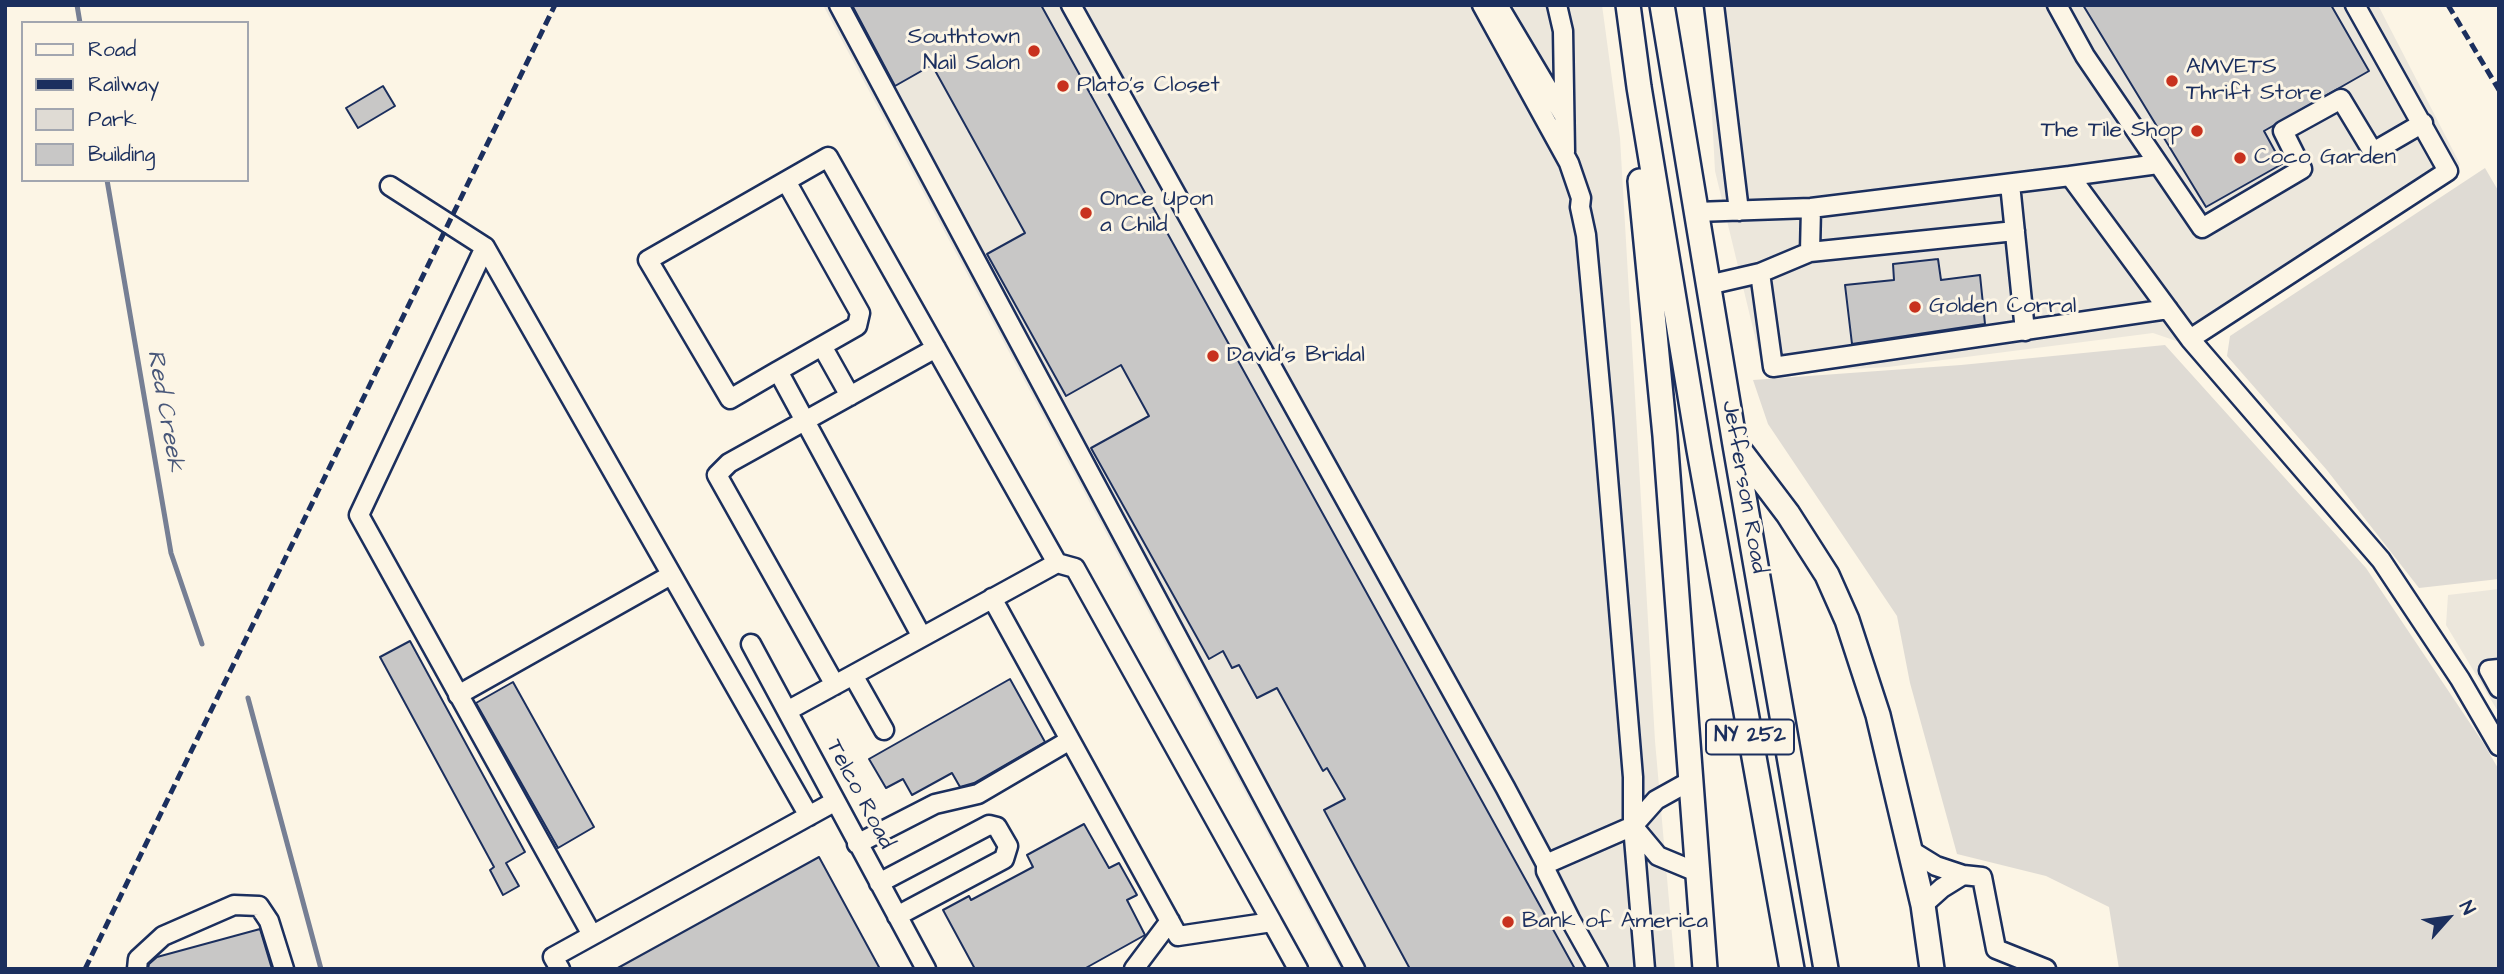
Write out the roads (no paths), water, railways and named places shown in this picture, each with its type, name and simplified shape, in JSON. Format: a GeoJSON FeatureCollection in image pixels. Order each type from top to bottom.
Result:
{"type":"FeatureCollection","features":[{"type":"Feature","properties":{"kind":"main road","name":"Jefferson Road"},"geometry":{"type":"LineString","coordinates":[[1628,5],[1699,450],[1791,969]]}},
{"type":"Feature","properties":{"kind":"main road","name":"Jefferson Road"},"geometry":{"type":"LineString","coordinates":[[1662,5],[1826,969]]}},
{"type":"Feature","properties":{"kind":"main road"},"geometry":{"type":"LineString","coordinates":[[1639,87],[1637,147],[1665,436],[1705,969]]}},
{"type":"Feature","properties":{"kind":"main road"},"geometry":{"type":"LineString","coordinates":[[1735,445],[1788,514],[1828,575],[1847,620],[1878,715],[1923,905],[1932,969]]}},
{"type":"Feature","properties":{"kind":"street"},"geometry":{"type":"LineString","coordinates":[[839,5],[1355,969]]}},
{"type":"Feature","properties":{"kind":"street"},"geometry":{"type":"LineString","coordinates":[[1071,5],[1546,867],[1598,969]]}},
{"type":"Feature","properties":{"kind":"street"},"geometry":{"type":"LineString","coordinates":[[1482,5],[1565,155],[1581,198],[1580,206],[1588,247],[1633,777],[1633,826],[1645,969]]}},
{"type":"Feature","properties":{"kind":"street"},"geometry":{"type":"LineString","coordinates":[[1498,5],[1564,116]]}},
{"type":"Feature","properties":{"kind":"street"},"geometry":{"type":"LineString","coordinates":[[1557,5],[1563,30],[1565,155]]}},
{"type":"Feature","properties":{"kind":"street"},"geometry":{"type":"LineString","coordinates":[[1714,5],[1739,211]]}},
{"type":"Feature","properties":{"kind":"street"},"geometry":{"type":"LineString","coordinates":[[2057,5],[2085,56],[2202,228],[2302,169],[2283,131],[2341,99],[2373,152],[2423,123]]}},
{"type":"Feature","properties":{"kind":"street"},"geometry":{"type":"LineString","coordinates":[[2190,338],[2448,171],[2355,5]]}},
{"type":"Feature","properties":{"kind":"street"},"geometry":{"type":"LineString","coordinates":[[786,181],[860,313],[857,326],[730,398],[648,260],[786,181],[828,157],[1057,562],[1075,568],[1298,969]]}},
{"type":"Feature","properties":{"kind":"street"},"geometry":{"type":"LineString","coordinates":[[1696,212],[1811,208],[2158,164]]}},
{"type":"Feature","properties":{"kind":"street"},"geometry":{"type":"LineString","coordinates":[[2070,176],[2190,338],[2381,560],[2460,679],[2499,746]]}},
{"type":"Feature","properties":{"kind":"street"},"geometry":{"type":"LineString","coordinates":[[2010,184],[2025,331]]}},
{"type":"Feature","properties":{"kind":"street"},"geometry":{"type":"LineString","coordinates":[[390,186],[485,247],[809,816]]}},
{"type":"Feature","properties":{"kind":"street"},"geometry":{"type":"LineString","coordinates":[[1810,252],[1811,208]]}},
{"type":"Feature","properties":{"kind":"street"},"geometry":{"type":"LineString","coordinates":[[1708,285],[1760,274],[1810,252],[2015,232]]}},
{"type":"Feature","properties":{"kind":"street"},"geometry":{"type":"LineString","coordinates":[[485,247],[359,515],[592,935]]}},
{"type":"Feature","properties":{"kind":"street"},"geometry":{"type":"LineString","coordinates":[[1760,274],[1773,368],[2168,309]]}},
{"type":"Feature","properties":{"kind":"street"},"geometry":{"type":"LineString","coordinates":[[822,346],[850,396]]}},
{"type":"Feature","properties":{"kind":"street"},"geometry":{"type":"LineString","coordinates":[[835,685],[717,475],[729,463],[936,348]]}},
{"type":"Feature","properties":{"kind":"street"},"geometry":{"type":"LineString","coordinates":[[778,371],[922,637]]}},
{"type":"Feature","properties":{"kind":"street"},"geometry":{"type":"LineString","coordinates":[[787,711],[1057,562]]}},
{"type":"Feature","properties":{"kind":"street"},"geometry":{"type":"LineString","coordinates":[[458,695],[671,575]]}},
{"type":"Feature","properties":{"kind":"street"},"geometry":{"type":"LineString","coordinates":[[992,598],[1178,936],[1272,922]]}},
{"type":"Feature","properties":{"kind":"street","name":"Telco Road"},"geometry":{"type":"LineString","coordinates":[[751,644],[926,969]]}},
{"type":"Feature","properties":{"kind":"street"},"geometry":{"type":"LineString","coordinates":[[2499,669],[2489,670],[2499,688]]}},
{"type":"Feature","properties":{"kind":"street"},"geometry":{"type":"LineString","coordinates":[[853,675],[884,730]]}},
{"type":"Feature","properties":{"kind":"street"},"geometry":{"type":"LineString","coordinates":[[858,844],[935,804],[978,794],[1070,740]]}},
{"type":"Feature","properties":{"kind":"street"},"geometry":{"type":"LineString","coordinates":[[1546,867],[1633,826],[1656,800],[1692,780]]}},
{"type":"Feature","properties":{"kind":"street"},"geometry":{"type":"LineString","coordinates":[[560,969],[553,957],[834,802]]}},
{"type":"Feature","properties":{"kind":"street"},"geometry":{"type":"LineString","coordinates":[[879,883],[989,825],[997,827],[1008,846],[1003,859],[897,916]]}},
{"type":"Feature","properties":{"kind":"street"},"geometry":{"type":"LineString","coordinates":[[1633,826],[1658,856],[1699,873]]}},
{"type":"Feature","properties":{"kind":"street"},"geometry":{"type":"LineString","coordinates":[[1910,850],[1936,866],[1963,875],[1982,877],[1996,949],[2046,969]]}},
{"type":"Feature","properties":{"kind":"street"},"geometry":{"type":"LineString","coordinates":[[1923,905],[1942,888],[1963,875]]}},
{"type":"Feature","properties":{"kind":"street"},"geometry":{"type":"LineString","coordinates":[[136,969],[138,959],[163,936],[234,905],[259,906],[269,921],[284,969]]}},
{"type":"Feature","properties":{"kind":"street"},"geometry":{"type":"LineString","coordinates":[[1134,969],[1170,921]]}},
{"type":"Feature","properties":{"kind":"waterway","name":"Red Creek"},"geometry":{"type":"LineString","coordinates":[[77,5],[80,21]]}},
{"type":"Feature","properties":{"kind":"waterway","name":"Red Creek"},"geometry":{"type":"LineString","coordinates":[[107,182],[171,553],[202,644]]}},
{"type":"Feature","properties":{"kind":"waterway","name":"Red Creek"},"geometry":{"type":"LineString","coordinates":[[248,698],[321,969]]}},
{"type":"Feature","properties":{"kind":"railway"},"geometry":{"type":"LineString","coordinates":[[85,969],[555,5]]}},
{"type":"Feature","properties":{"kind":"railway"},"geometry":{"type":"LineString","coordinates":[[2448,5],[2499,90]]}},
{"type":"Feature","properties":{"kind":"place","name":"Southtown Nail Salon"},"geometry":{"type":"Point","coordinates":[1034,51]}},
{"type":"Feature","properties":{"kind":"place","name":"AMVETS Thrift Store"},"geometry":{"type":"Point","coordinates":[2172,81]}},
{"type":"Feature","properties":{"kind":"place","name":"Plato's Closet"},"geometry":{"type":"Point","coordinates":[1063,86]}},
{"type":"Feature","properties":{"kind":"place","name":"The Tile Shop"},"geometry":{"type":"Point","coordinates":[2197,131]}},
{"type":"Feature","properties":{"kind":"place","name":"Coco Garden"},"geometry":{"type":"Point","coordinates":[2240,158]}},
{"type":"Feature","properties":{"kind":"place","name":"Once Upon a Child"},"geometry":{"type":"Point","coordinates":[1086,213]}},
{"type":"Feature","properties":{"kind":"place","name":"Golden Corral"},"geometry":{"type":"Point","coordinates":[1915,307]}},
{"type":"Feature","properties":{"kind":"place","name":"David's Bridal"},"geometry":{"type":"Point","coordinates":[1213,356]}},
{"type":"Feature","properties":{"kind":"place","name":"Bank of America"},"geometry":{"type":"Point","coordinates":[1508,922]}}]}
